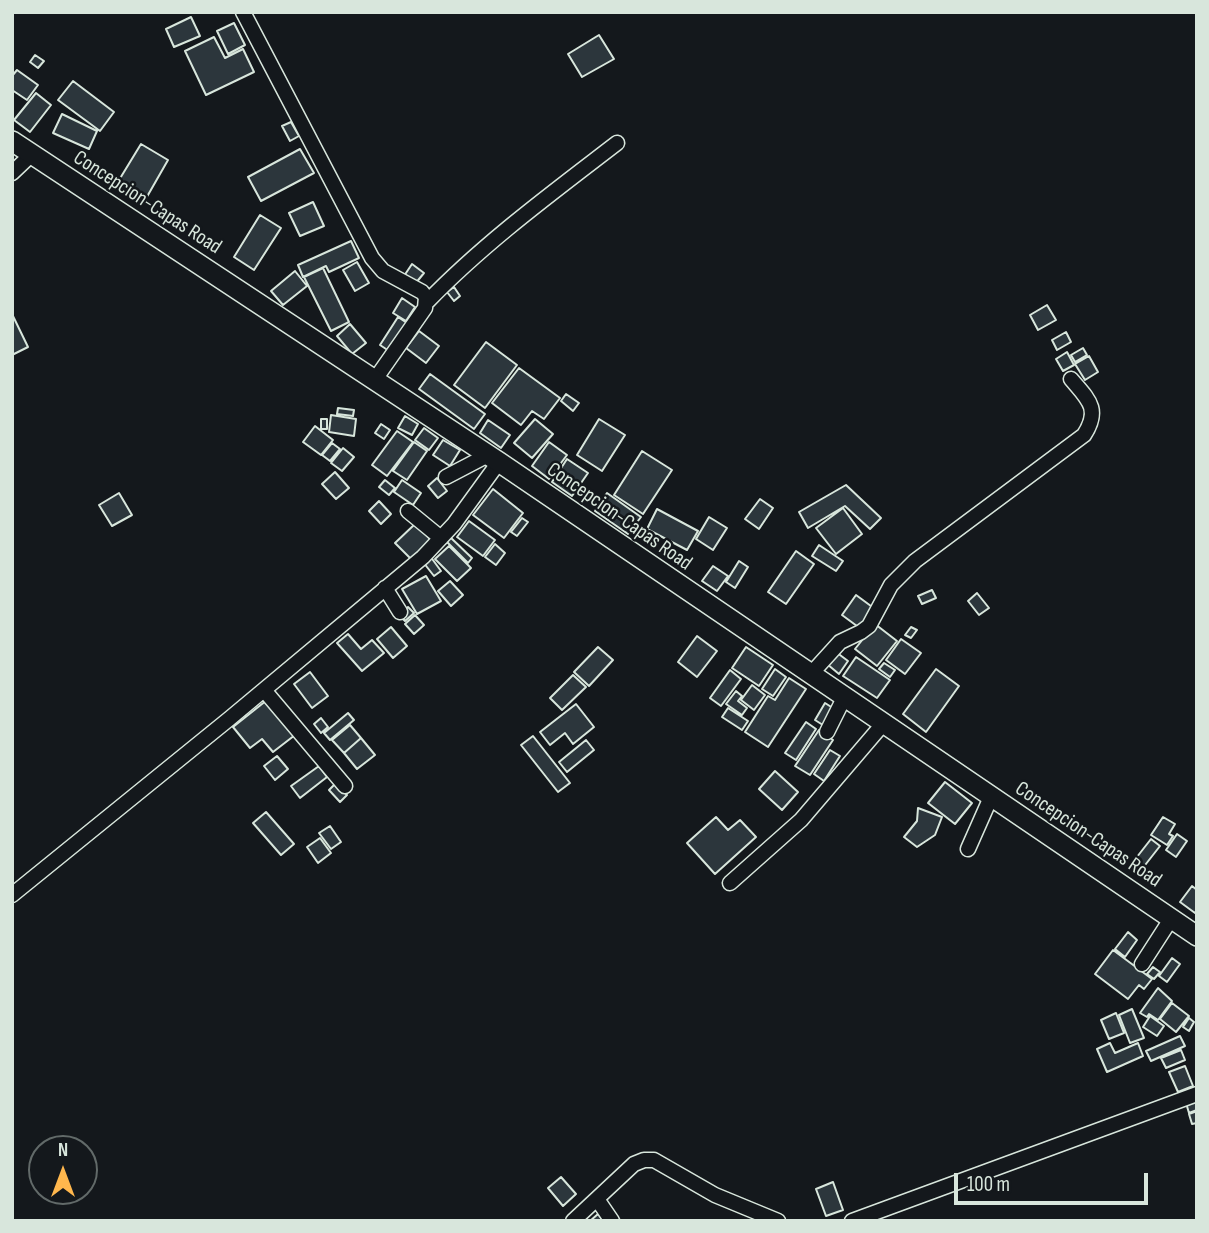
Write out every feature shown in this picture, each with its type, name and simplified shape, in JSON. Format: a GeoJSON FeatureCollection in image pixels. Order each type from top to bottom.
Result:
{"type":"FeatureCollection","features":[{"type":"Feature","properties":{"kind":"main road","name":"Concepcion-Capas Road"},"geometry":{"type":"LineString","coordinates":[[12,141],[494,458],[1197,936]]}},
{"type":"Feature","properties":{"kind":"street"},"geometry":{"type":"LineString","coordinates":[[243,12],[372,258],[383,271],[422,292],[427,302]]}},
{"type":"Feature","properties":{"kind":"street"},"geometry":{"type":"LineString","coordinates":[[374,381],[427,302],[449,280],[539,203],[617,143]]}},
{"type":"Feature","properties":{"kind":"street"},"geometry":{"type":"LineString","coordinates":[[12,173],[32,154]]}},
{"type":"Feature","properties":{"kind":"street"},"geometry":{"type":"LineString","coordinates":[[810,675],[840,642],[869,626],[891,585],[915,561],[1084,435],[1092,420],[1091,402],[1071,379]]}},
{"type":"Feature","properties":{"kind":"street"},"geometry":{"type":"LineString","coordinates":[[446,477],[494,458]]}},
{"type":"Feature","properties":{"kind":"street"},"geometry":{"type":"LineString","coordinates":[[12,895],[386,588],[441,538],[494,458]]}},
{"type":"Feature","properties":{"kind":"street"},"geometry":{"type":"LineString","coordinates":[[408,510],[441,538]]}},
{"type":"Feature","properties":{"kind":"street"},"geometry":{"type":"LineString","coordinates":[[386,588],[400,612]]}},
{"type":"Feature","properties":{"kind":"street"},"geometry":{"type":"LineString","coordinates":[[264,690],[345,786]]}},
{"type":"Feature","properties":{"kind":"street"},"geometry":{"type":"LineString","coordinates":[[827,732],[844,698]]}},
{"type":"Feature","properties":{"kind":"street"},"geometry":{"type":"LineString","coordinates":[[730,883],[801,820],[883,724]]}},
{"type":"Feature","properties":{"kind":"street"},"geometry":{"type":"LineString","coordinates":[[968,849],[991,797]]}},
{"type":"Feature","properties":{"kind":"street"},"geometry":{"type":"LineString","coordinates":[[1142,964],[1171,919]]}},
{"type":"Feature","properties":{"kind":"street"},"geometry":{"type":"LineString","coordinates":[[852,1221],[1197,1094]]}},
{"type":"Feature","properties":{"kind":"street"},"geometry":{"type":"LineString","coordinates":[[573,1221],[634,1164],[644,1160],[654,1160],[715,1195],[778,1221]]}},
{"type":"Feature","properties":{"kind":"street"},"geometry":{"type":"LineString","coordinates":[[597,1199],[612,1221]]}},
{"type":"Feature","properties":{"kind":"building"},"geometry":{"type":"Polygon","coordinates":[[[191,17],[200,36],[174,47],[166,29],[191,17]]]}},
{"type":"Feature","properties":{"kind":"building"},"geometry":{"type":"Polygon","coordinates":[[[234,23],[245,45],[228,54],[217,31],[234,23]]]}},
{"type":"Feature","properties":{"kind":"building"},"geometry":{"type":"Polygon","coordinates":[[[599,35],[614,59],[582,77],[568,54],[599,35]]]}},
{"type":"Feature","properties":{"kind":"building"},"geometry":{"type":"Polygon","coordinates":[[[214,37],[225,58],[243,49],[254,72],[206,95],[185,51],[214,37]]]}},
{"type":"Feature","properties":{"kind":"building"},"geometry":{"type":"Polygon","coordinates":[[[35,55],[44,61],[38,68],[30,62],[35,55]]]}},
{"type":"Feature","properties":{"kind":"building"},"geometry":{"type":"Polygon","coordinates":[[[17,70],[38,85],[27,100],[12,90],[12,76],[17,70]]]}},
{"type":"Feature","properties":{"kind":"building"},"geometry":{"type":"Polygon","coordinates":[[[73,81],[114,112],[100,131],[58,100],[73,81]]]}},
{"type":"Feature","properties":{"kind":"building"},"geometry":{"type":"Polygon","coordinates":[[[36,93],[51,105],[30,132],[14,120],[36,93]]]}},
{"type":"Feature","properties":{"kind":"building"},"geometry":{"type":"Polygon","coordinates":[[[62,114],[97,131],[89,149],[53,133],[62,114]]]}},
{"type":"Feature","properties":{"kind":"building"},"geometry":{"type":"Polygon","coordinates":[[[291,122],[299,136],[290,141],[282,126],[291,122]]]}},
{"type":"Feature","properties":{"kind":"building"},"geometry":{"type":"Polygon","coordinates":[[[141,144],[168,160],[144,202],[116,185],[141,144]]]}},
{"type":"Feature","properties":{"kind":"building"},"geometry":{"type":"Polygon","coordinates":[[[300,149],[314,173],[261,201],[248,177],[300,149]]]}},
{"type":"Feature","properties":{"kind":"building"},"geometry":{"type":"Polygon","coordinates":[[[313,202],[324,226],[300,236],[289,213],[313,202]]]}},
{"type":"Feature","properties":{"kind":"building"},"geometry":{"type":"Polygon","coordinates":[[[260,215],[281,228],[254,270],[234,257],[260,215]]]}},
{"type":"Feature","properties":{"kind":"building"},"geometry":{"type":"Polygon","coordinates":[[[351,241],[359,258],[329,272],[326,266],[303,277],[298,265],[351,241]]]}},
{"type":"Feature","properties":{"kind":"building"},"geometry":{"type":"Polygon","coordinates":[[[357,262],[369,283],[355,291],[343,270],[357,262]]]}},
{"type":"Feature","properties":{"kind":"building"},"geometry":{"type":"Polygon","coordinates":[[[412,264],[424,273],[415,284],[404,276],[412,264]]]}},
{"type":"Feature","properties":{"kind":"building"},"geometry":{"type":"Polygon","coordinates":[[[323,268],[349,322],[331,331],[304,277],[323,268]]]}},
{"type":"Feature","properties":{"kind":"building"},"geometry":{"type":"Polygon","coordinates":[[[295,271],[307,286],[283,305],[271,291],[295,271]]]}},
{"type":"Feature","properties":{"kind":"building"},"geometry":{"type":"Polygon","coordinates":[[[454,287],[460,296],[454,301],[447,292],[454,287]]]}},
{"type":"Feature","properties":{"kind":"building"},"geometry":{"type":"Polygon","coordinates":[[[402,298],[415,307],[406,321],[393,313],[402,298]]]}},
{"type":"Feature","properties":{"kind":"building"},"geometry":{"type":"Polygon","coordinates":[[[1047,305],[1056,320],[1038,330],[1030,315],[1047,305]]]}},
{"type":"Feature","properties":{"kind":"building"},"geometry":{"type":"Polygon","coordinates":[[[12,314],[28,347],[12,355],[12,314]]]}},
{"type":"Feature","properties":{"kind":"building"},"geometry":{"type":"Polygon","coordinates":[[[398,317],[407,323],[389,351],[380,345],[398,317]]]}},
{"type":"Feature","properties":{"kind":"building"},"geometry":{"type":"Polygon","coordinates":[[[350,324],[366,343],[352,354],[337,336],[350,324]]]}},
{"type":"Feature","properties":{"kind":"building"},"geometry":{"type":"Polygon","coordinates":[[[419,331],[439,346],[426,363],[406,348],[419,331]]]}},
{"type":"Feature","properties":{"kind":"building"},"geometry":{"type":"Polygon","coordinates":[[[1066,332],[1071,342],[1057,350],[1052,340],[1066,332]]]}},
{"type":"Feature","properties":{"kind":"building"},"geometry":{"type":"Polygon","coordinates":[[[486,342],[517,365],[485,408],[454,385],[486,342]]]}},
{"type":"Feature","properties":{"kind":"building"},"geometry":{"type":"Polygon","coordinates":[[[1083,348],[1087,355],[1075,362],[1071,355],[1083,348]]]}},
{"type":"Feature","properties":{"kind":"building"},"geometry":{"type":"Polygon","coordinates":[[[1067,352],[1074,365],[1063,371],[1056,359],[1067,352]]]}},
{"type":"Feature","properties":{"kind":"building"},"geometry":{"type":"Polygon","coordinates":[[[1089,356],[1098,372],[1085,380],[1075,364],[1089,356]]]}},
{"type":"Feature","properties":{"kind":"building"},"geometry":{"type":"Polygon","coordinates":[[[519,368],[560,398],[544,419],[532,411],[521,425],[492,403],[519,368]]]}},
{"type":"Feature","properties":{"kind":"building"},"geometry":{"type":"Polygon","coordinates":[[[430,374],[485,414],[474,429],[419,389],[430,374]]]}},
{"type":"Feature","properties":{"kind":"building"},"geometry":{"type":"Polygon","coordinates":[[[566,394],[579,403],[573,411],[561,401],[566,394]]]}},
{"type":"Feature","properties":{"kind":"building"},"geometry":{"type":"Polygon","coordinates":[[[338,408],[354,410],[353,416],[337,414],[338,408]]]}},
{"type":"Feature","properties":{"kind":"building"},"geometry":{"type":"Polygon","coordinates":[[[331,415],[356,419],[354,436],[329,432],[331,415]]]}},
{"type":"Feature","properties":{"kind":"building"},"geometry":{"type":"Polygon","coordinates":[[[405,416],[418,424],[412,435],[398,428],[405,416]]]}},
{"type":"Feature","properties":{"kind":"building"},"geometry":{"type":"Polygon","coordinates":[[[321,419],[327,419],[327,429],[321,429],[321,419]]]}},
{"type":"Feature","properties":{"kind":"building"},"geometry":{"type":"Polygon","coordinates":[[[535,419],[553,434],[532,458],[514,443],[535,419]]]}},
{"type":"Feature","properties":{"kind":"building"},"geometry":{"type":"Polygon","coordinates":[[[599,419],[625,435],[602,471],[577,455],[599,419]]]}},
{"type":"Feature","properties":{"kind":"building"},"geometry":{"type":"Polygon","coordinates":[[[488,420],[510,435],[501,448],[480,433],[488,420]]]}},
{"type":"Feature","properties":{"kind":"building"},"geometry":{"type":"Polygon","coordinates":[[[381,424],[390,430],[384,439],[375,433],[381,424]]]}},
{"type":"Feature","properties":{"kind":"building"},"geometry":{"type":"Polygon","coordinates":[[[315,426],[333,440],[321,455],[303,442],[315,426]]]}},
{"type":"Feature","properties":{"kind":"building"},"geometry":{"type":"Polygon","coordinates":[[[424,428],[438,438],[429,450],[415,440],[424,428]]]}},
{"type":"Feature","properties":{"kind":"building"},"geometry":{"type":"Polygon","coordinates":[[[397,431],[413,442],[387,476],[372,465],[397,431]]]}},
{"type":"Feature","properties":{"kind":"building"},"geometry":{"type":"Polygon","coordinates":[[[443,440],[460,450],[450,466],[433,455],[443,440]]]}},
{"type":"Feature","properties":{"kind":"building"},"geometry":{"type":"Polygon","coordinates":[[[414,442],[427,451],[407,480],[393,471],[414,442]]]}},
{"type":"Feature","properties":{"kind":"building"},"geometry":{"type":"Polygon","coordinates":[[[549,442],[567,455],[549,479],[532,466],[549,442]]]}},
{"type":"Feature","properties":{"kind":"building"},"geometry":{"type":"Polygon","coordinates":[[[332,443],[340,449],[330,461],[322,455],[332,443]]]}},
{"type":"Feature","properties":{"kind":"building"},"geometry":{"type":"Polygon","coordinates":[[[343,448],[354,457],[342,471],[331,463],[343,448]]]}},
{"type":"Feature","properties":{"kind":"building"},"geometry":{"type":"Polygon","coordinates":[[[642,451],[672,470],[643,514],[614,495],[642,451]]]}},
{"type":"Feature","properties":{"kind":"building"},"geometry":{"type":"Polygon","coordinates":[[[567,459],[588,473],[572,496],[552,482],[567,459]]]}},
{"type":"Feature","properties":{"kind":"building"},"geometry":{"type":"Polygon","coordinates":[[[335,472],[349,488],[336,499],[322,484],[335,472]]]}},
{"type":"Feature","properties":{"kind":"building"},"geometry":{"type":"Polygon","coordinates":[[[437,478],[447,491],[438,498],[428,486],[437,478]]]}},
{"type":"Feature","properties":{"kind":"building"},"geometry":{"type":"Polygon","coordinates":[[[385,480],[395,488],[389,495],[379,487],[385,480]]]}},
{"type":"Feature","properties":{"kind":"building"},"geometry":{"type":"Polygon","coordinates":[[[402,480],[421,493],[413,505],[394,492],[402,480]]]}},
{"type":"Feature","properties":{"kind":"building"},"geometry":{"type":"Polygon","coordinates":[[[846,485],[881,518],[870,529],[845,506],[808,528],[799,512],[846,485]]]}},
{"type":"Feature","properties":{"kind":"building"},"geometry":{"type":"Polygon","coordinates":[[[493,489],[523,513],[504,538],[473,515],[493,489]]]}},
{"type":"Feature","properties":{"kind":"building"},"geometry":{"type":"Polygon","coordinates":[[[119,493],[132,515],[112,526],[99,505],[119,493]]]}},
{"type":"Feature","properties":{"kind":"building"},"geometry":{"type":"Polygon","coordinates":[[[607,493],[641,517],[628,534],[595,511],[607,493]]]}},
{"type":"Feature","properties":{"kind":"building"},"geometry":{"type":"Polygon","coordinates":[[[760,499],[773,508],[759,529],[745,519],[760,499]]]}},
{"type":"Feature","properties":{"kind":"building"},"geometry":{"type":"Polygon","coordinates":[[[379,501],[391,514],[381,524],[369,511],[379,501]]]}},
{"type":"Feature","properties":{"kind":"building"},"geometry":{"type":"Polygon","coordinates":[[[843,508],[862,534],[836,554],[816,528],[843,508]]]}},
{"type":"Feature","properties":{"kind":"building"},"geometry":{"type":"Polygon","coordinates":[[[657,509],[698,531],[687,550],[647,529],[657,509]]]}},
{"type":"Feature","properties":{"kind":"building"},"geometry":{"type":"Polygon","coordinates":[[[709,517],[727,528],[713,550],[696,539],[709,517]]]}},
{"type":"Feature","properties":{"kind":"building"},"geometry":{"type":"Polygon","coordinates":[[[522,518],[528,522],[517,536],[511,532],[522,518]]]}},
{"type":"Feature","properties":{"kind":"building"},"geometry":{"type":"Polygon","coordinates":[[[469,521],[495,540],[483,556],[457,537],[469,521]]]}},
{"type":"Feature","properties":{"kind":"building"},"geometry":{"type":"Polygon","coordinates":[[[415,524],[431,540],[411,559],[395,543],[415,524]]]}},
{"type":"Feature","properties":{"kind":"building"},"geometry":{"type":"Polygon","coordinates":[[[450,537],[472,558],[468,563],[446,541],[450,537]]]}},
{"type":"Feature","properties":{"kind":"building"},"geometry":{"type":"Polygon","coordinates":[[[495,544],[505,553],[496,565],[485,557],[495,544]]]}},
{"type":"Feature","properties":{"kind":"building"},"geometry":{"type":"Polygon","coordinates":[[[819,545],[843,561],[836,571],[812,556],[819,545]]]}},
{"type":"Feature","properties":{"kind":"building"},"geometry":{"type":"Polygon","coordinates":[[[449,546],[471,568],[457,581],[435,559],[449,546]]]}},
{"type":"Feature","properties":{"kind":"building"},"geometry":{"type":"Polygon","coordinates":[[[796,551],[814,564],[786,604],[768,592],[796,551]]]}},
{"type":"Feature","properties":{"kind":"building"},"geometry":{"type":"Polygon","coordinates":[[[430,556],[441,571],[434,576],[423,562],[430,556]]]}},
{"type":"Feature","properties":{"kind":"building"},"geometry":{"type":"Polygon","coordinates":[[[739,561],[748,567],[735,588],[726,582],[739,561]]]}},
{"type":"Feature","properties":{"kind":"building"},"geometry":{"type":"Polygon","coordinates":[[[713,566],[728,576],[717,591],[702,581],[713,566]]]}},
{"type":"Feature","properties":{"kind":"building"},"geometry":{"type":"Polygon","coordinates":[[[426,576],[441,601],[417,614],[402,589],[426,576]]]}},
{"type":"Feature","properties":{"kind":"building"},"geometry":{"type":"Polygon","coordinates":[[[450,581],[463,595],[451,606],[438,591],[450,581]]]}},
{"type":"Feature","properties":{"kind":"building"},"geometry":{"type":"Polygon","coordinates":[[[932,590],[936,598],[922,604],[918,596],[932,590]]]}},
{"type":"Feature","properties":{"kind":"building"},"geometry":{"type":"Polygon","coordinates":[[[977,593],[989,608],[979,615],[968,601],[977,593]]]}},
{"type":"Feature","properties":{"kind":"building"},"geometry":{"type":"Polygon","coordinates":[[[856,595],[875,609],[861,629],[842,615],[856,595]]]}},
{"type":"Feature","properties":{"kind":"building"},"geometry":{"type":"Polygon","coordinates":[[[408,607],[414,613],[405,621],[399,615],[408,607]]]}},
{"type":"Feature","properties":{"kind":"building"},"geometry":{"type":"Polygon","coordinates":[[[415,615],[424,625],[414,634],[405,624],[415,615]]]}},
{"type":"Feature","properties":{"kind":"building"},"geometry":{"type":"Polygon","coordinates":[[[875,624],[897,641],[877,666],[855,649],[875,624]]]}},
{"type":"Feature","properties":{"kind":"building"},"geometry":{"type":"Polygon","coordinates":[[[391,627],[407,646],[393,658],[377,639],[391,627]]]}},
{"type":"Feature","properties":{"kind":"building"},"geometry":{"type":"Polygon","coordinates":[[[911,627],[917,630],[911,638],[905,635],[911,627]]]}},
{"type":"Feature","properties":{"kind":"building"},"geometry":{"type":"Polygon","coordinates":[[[348,634],[361,649],[372,640],[384,653],[362,671],[337,643],[348,634]]]}},
{"type":"Feature","properties":{"kind":"building"},"geometry":{"type":"Polygon","coordinates":[[[697,636],[717,651],[697,677],[678,662],[697,636]]]}},
{"type":"Feature","properties":{"kind":"building"},"geometry":{"type":"Polygon","coordinates":[[[901,639],[921,653],[905,674],[886,660],[901,639]]]}},
{"type":"Feature","properties":{"kind":"building"},"geometry":{"type":"Polygon","coordinates":[[[598,647],[613,660],[589,686],[574,672],[598,647]]]}},
{"type":"Feature","properties":{"kind":"building"},"geometry":{"type":"Polygon","coordinates":[[[746,647],[773,665],[759,686],[732,668],[746,647]]]}},
{"type":"Feature","properties":{"kind":"building"},"geometry":{"type":"Polygon","coordinates":[[[836,652],[848,661],[839,674],[827,664],[836,652]]]}},
{"type":"Feature","properties":{"kind":"building"},"geometry":{"type":"Polygon","coordinates":[[[856,657],[890,680],[877,698],[843,676],[856,657]]]}},
{"type":"Feature","properties":{"kind":"building"},"geometry":{"type":"Polygon","coordinates":[[[884,663],[895,670],[890,677],[879,669],[884,663]]]}},
{"type":"Feature","properties":{"kind":"building"},"geometry":{"type":"Polygon","coordinates":[[[775,669],[786,677],[773,696],[762,689],[775,669]]]}},
{"type":"Feature","properties":{"kind":"building"},"geometry":{"type":"Polygon","coordinates":[[[936,669],[959,686],[926,732],[903,714],[936,669]]]}},
{"type":"Feature","properties":{"kind":"building"},"geometry":{"type":"Polygon","coordinates":[[[730,670],[741,679],[721,706],[710,698],[730,670]]]}},
{"type":"Feature","properties":{"kind":"building"},"geometry":{"type":"Polygon","coordinates":[[[310,672],[328,696],[312,708],[294,684],[310,672]]]}},
{"type":"Feature","properties":{"kind":"building"},"geometry":{"type":"Polygon","coordinates":[[[573,675],[586,687],[562,710],[550,698],[573,675]]]}},
{"type":"Feature","properties":{"kind":"building"},"geometry":{"type":"Polygon","coordinates":[[[789,678],[806,689],[768,747],[745,732],[768,696],[775,700],[789,678]]]}},
{"type":"Feature","properties":{"kind":"building"},"geometry":{"type":"Polygon","coordinates":[[[752,685],[765,695],[754,710],[741,700],[752,685]]]}},
{"type":"Feature","properties":{"kind":"building"},"geometry":{"type":"Polygon","coordinates":[[[736,691],[742,696],[738,701],[747,708],[742,715],[726,704],[736,691]]]}},
{"type":"Feature","properties":{"kind":"building"},"geometry":{"type":"Polygon","coordinates":[[[267,700],[295,735],[273,752],[262,739],[250,748],[233,727],[267,700]]]}},
{"type":"Feature","properties":{"kind":"building"},"geometry":{"type":"Polygon","coordinates":[[[825,703],[836,710],[826,727],[815,720],[825,703]]]}},
{"type":"Feature","properties":{"kind":"building"},"geometry":{"type":"Polygon","coordinates":[[[576,704],[594,727],[573,744],[565,733],[550,745],[540,732],[576,704]]]}},
{"type":"Feature","properties":{"kind":"building"},"geometry":{"type":"Polygon","coordinates":[[[728,708],[748,721],[742,730],[722,717],[728,708]]]}},
{"type":"Feature","properties":{"kind":"building"},"geometry":{"type":"Polygon","coordinates":[[[348,713],[354,720],[330,740],[324,733],[348,713]]]}},
{"type":"Feature","properties":{"kind":"building"},"geometry":{"type":"Polygon","coordinates":[[[321,718],[328,727],[321,733],[314,724],[321,718]]]}},
{"type":"Feature","properties":{"kind":"building"},"geometry":{"type":"Polygon","coordinates":[[[806,722],[816,729],[796,760],[785,753],[806,722]]]}},
{"type":"Feature","properties":{"kind":"building"},"geometry":{"type":"Polygon","coordinates":[[[350,725],[361,738],[344,753],[332,740],[350,725]]]}},
{"type":"Feature","properties":{"kind":"building"},"geometry":{"type":"Polygon","coordinates":[[[819,730],[833,740],[810,775],[795,766],[819,730]]]}},
{"type":"Feature","properties":{"kind":"building"},"geometry":{"type":"Polygon","coordinates":[[[533,736],[570,783],[558,792],[521,745],[533,736]]]}},
{"type":"Feature","properties":{"kind":"building"},"geometry":{"type":"Polygon","coordinates":[[[361,738],[375,755],[357,769],[344,753],[361,738]]]}},
{"type":"Feature","properties":{"kind":"building"},"geometry":{"type":"Polygon","coordinates":[[[586,740],[594,750],[567,772],[559,762],[586,740]]]}},
{"type":"Feature","properties":{"kind":"building"},"geometry":{"type":"Polygon","coordinates":[[[830,750],[840,756],[824,781],[814,774],[830,750]]]}},
{"type":"Feature","properties":{"kind":"building"},"geometry":{"type":"Polygon","coordinates":[[[277,756],[288,769],[275,780],[264,766],[277,756]]]}},
{"type":"Feature","properties":{"kind":"building"},"geometry":{"type":"Polygon","coordinates":[[[319,766],[327,777],[300,798],[291,786],[319,766]]]}},
{"type":"Feature","properties":{"kind":"building"},"geometry":{"type":"Polygon","coordinates":[[[775,771],[798,792],[782,810],[759,789],[775,771]]]}},
{"type":"Feature","properties":{"kind":"building"},"geometry":{"type":"Polygon","coordinates":[[[945,782],[972,803],[955,824],[928,803],[945,782]]]}},
{"type":"Feature","properties":{"kind":"building"},"geometry":{"type":"Polygon","coordinates":[[[336,783],[347,795],[340,802],[329,790],[336,783]]]}},
{"type":"Feature","properties":{"kind":"building"},"geometry":{"type":"Polygon","coordinates":[[[918,808],[942,817],[935,835],[917,847],[904,837],[917,821],[918,808]]]}},
{"type":"Feature","properties":{"kind":"building"},"geometry":{"type":"Polygon","coordinates":[[[266,812],[294,844],[281,855],[253,823],[266,812]]]}},
{"type":"Feature","properties":{"kind":"building"},"geometry":{"type":"Polygon","coordinates":[[[716,817],[728,830],[740,820],[756,837],[715,874],[687,843],[716,817]]]}},
{"type":"Feature","properties":{"kind":"building"},"geometry":{"type":"Polygon","coordinates":[[[1163,817],[1175,824],[1169,834],[1173,836],[1167,845],[1151,835],[1163,817]]]}},
{"type":"Feature","properties":{"kind":"building"},"geometry":{"type":"Polygon","coordinates":[[[330,826],[341,842],[331,849],[319,833],[330,826]]]}},
{"type":"Feature","properties":{"kind":"building"},"geometry":{"type":"Polygon","coordinates":[[[1177,834],[1187,841],[1176,857],[1166,850],[1177,834]]]}},
{"type":"Feature","properties":{"kind":"building"},"geometry":{"type":"Polygon","coordinates":[[[320,838],[331,853],[318,863],[307,847],[320,838]]]}},
{"type":"Feature","properties":{"kind":"building"},"geometry":{"type":"Polygon","coordinates":[[[1151,839],[1160,846],[1142,869],[1133,862],[1151,839]]]}},
{"type":"Feature","properties":{"kind":"building"},"geometry":{"type":"Polygon","coordinates":[[[1192,886],[1197,890],[1195,913],[1180,902],[1192,886]]]}},
{"type":"Feature","properties":{"kind":"building"},"geometry":{"type":"Polygon","coordinates":[[[1128,932],[1137,940],[1125,957],[1115,949],[1128,932]]]}},
{"type":"Feature","properties":{"kind":"building"},"geometry":{"type":"Polygon","coordinates":[[[1113,950],[1152,979],[1144,989],[1139,985],[1128,999],[1095,974],[1113,950]]]}},
{"type":"Feature","properties":{"kind":"building"},"geometry":{"type":"Polygon","coordinates":[[[1172,958],[1180,964],[1167,982],[1159,976],[1172,958]]]}},
{"type":"Feature","properties":{"kind":"building"},"geometry":{"type":"Polygon","coordinates":[[[1153,967],[1160,972],[1154,979],[1147,974],[1153,967]]]}},
{"type":"Feature","properties":{"kind":"building"},"geometry":{"type":"Polygon","coordinates":[[[1158,988],[1172,1001],[1158,1020],[1149,1014],[1147,1017],[1140,1013],[1158,988]]]}},
{"type":"Feature","properties":{"kind":"building"},"geometry":{"type":"Polygon","coordinates":[[[1172,1003],[1189,1016],[1176,1032],[1160,1019],[1172,1003]]]}},
{"type":"Feature","properties":{"kind":"building"},"geometry":{"type":"Polygon","coordinates":[[[1132,1009],[1144,1038],[1130,1043],[1119,1015],[1132,1009]]]}},
{"type":"Feature","properties":{"kind":"building"},"geometry":{"type":"Polygon","coordinates":[[[1116,1013],[1124,1033],[1109,1039],[1101,1020],[1116,1013]]]}},
{"type":"Feature","properties":{"kind":"building"},"geometry":{"type":"Polygon","coordinates":[[[1150,1016],[1164,1026],[1157,1036],[1143,1027],[1150,1016]]]}},
{"type":"Feature","properties":{"kind":"building"},"geometry":{"type":"Polygon","coordinates":[[[1189,1018],[1194,1022],[1189,1031],[1183,1027],[1189,1018]]]}},
{"type":"Feature","properties":{"kind":"building"},"geometry":{"type":"Polygon","coordinates":[[[1180,1036],[1185,1046],[1151,1061],[1146,1051],[1180,1036]]]}},
{"type":"Feature","properties":{"kind":"building"},"geometry":{"type":"Polygon","coordinates":[[[1110,1043],[1115,1053],[1138,1043],[1143,1056],[1107,1072],[1097,1049],[1110,1043]]]}},
{"type":"Feature","properties":{"kind":"building"},"geometry":{"type":"Polygon","coordinates":[[[1181,1050],[1185,1060],[1166,1068],[1161,1058],[1181,1050]]]}},
{"type":"Feature","properties":{"kind":"building"},"geometry":{"type":"Polygon","coordinates":[[[1185,1066],[1193,1086],[1178,1092],[1169,1072],[1185,1066]]]}},
{"type":"Feature","properties":{"kind":"building"},"geometry":{"type":"Polygon","coordinates":[[[1196,1100],[1197,1110],[1189,1113],[1186,1103],[1196,1100]]]}},
{"type":"Feature","properties":{"kind":"building"},"geometry":{"type":"Polygon","coordinates":[[[1197,1111],[1197,1123],[1192,1124],[1189,1114],[1197,1111]]]}},
{"type":"Feature","properties":{"kind":"building"},"geometry":{"type":"Polygon","coordinates":[[[561,1177],[576,1194],[563,1206],[548,1188],[561,1177]]]}},
{"type":"Feature","properties":{"kind":"building"},"geometry":{"type":"Polygon","coordinates":[[[833,1182],[843,1210],[826,1216],[816,1189],[833,1182]]]}},
{"type":"Feature","properties":{"kind":"building"},"geometry":{"type":"Polygon","coordinates":[[[598,1214],[604,1221],[590,1221],[598,1214]]]}}]}
